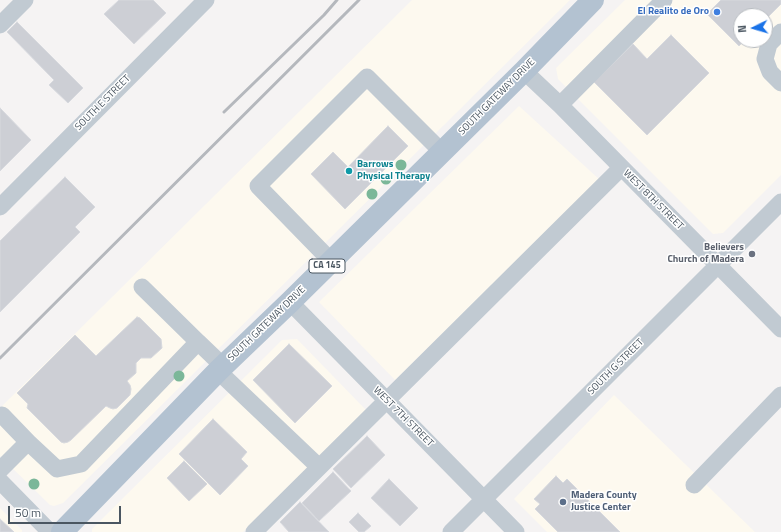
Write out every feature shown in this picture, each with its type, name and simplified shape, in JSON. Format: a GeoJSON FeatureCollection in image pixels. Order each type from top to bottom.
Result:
{"type":"FeatureCollection","features":[{"type":"Feature","properties":{"kind":"main road","name":"SOUTH GATEWAY DRIVE"},"geometry":{"type":"LineString","coordinates":[[62,532],[221,368],[524,71],[593,0]]}},
{"type":"Feature","properties":{"kind":"street"},"geometry":{"type":"LineString","coordinates":[[0,25],[25,0]]}},
{"type":"Feature","properties":{"kind":"street"},"geometry":{"type":"LineString","coordinates":[[560,105],[664,0]]}},
{"type":"Feature","properties":{"kind":"street","name":"SOUTH E STREET"},"geometry":{"type":"LineString","coordinates":[[0,207],[196,3]]}},
{"type":"Feature","properties":{"kind":"street"},"geometry":{"type":"LineString","coordinates":[[781,32],[769,44],[765,59],[770,72],[781,83]]}},
{"type":"Feature","properties":{"kind":"street","name":"WEST 8TH STREET"},"geometry":{"type":"LineString","coordinates":[[524,71],[560,105],[781,329]]}},
{"type":"Feature","properties":{"kind":"street"},"geometry":{"type":"LineString","coordinates":[[331,261],[258,186],[367,77],[442,152]]}},
{"type":"Feature","properties":{"kind":"street"},"geometry":{"type":"LineString","coordinates":[[254,532],[621,168]]}},
{"type":"Feature","properties":{"kind":"street","name":"SOUTH G STREET"},"geometry":{"type":"LineString","coordinates":[[451,532],[781,202]]}},
{"type":"Feature","properties":{"kind":"street"},"geometry":{"type":"LineString","coordinates":[[142,286],[318,467]]}},
{"type":"Feature","properties":{"kind":"street","name":"WEST 7TH STREET"},"geometry":{"type":"LineString","coordinates":[[290,302],[516,532]]}},
{"type":"Feature","properties":{"kind":"street"},"geometry":{"type":"LineString","coordinates":[[2,415],[57,469],[81,464],[198,342]]}},
{"type":"Feature","properties":{"kind":"street"},"geometry":{"type":"LineString","coordinates":[[694,485],[781,395]]}},
{"type":"Feature","properties":{"kind":"street"},"geometry":{"type":"LineString","coordinates":[[0,470],[28,442]]}},
{"type":"Feature","properties":{"kind":"street"},"geometry":{"type":"LineString","coordinates":[[0,481],[50,532]]}},
{"type":"Feature","properties":{"kind":"shaded area"},"geometry":{"type":"Polygon","coordinates":[[[412,0],[570,0],[63,503],[54,506],[50,505],[0,456],[0,408],[412,0]]]}},
{"type":"Feature","properties":{"kind":"shaded area"},"geometry":{"type":"Polygon","coordinates":[[[625,0],[781,0],[781,175],[723,233],[713,234],[558,79],[556,68],[625,0]]]}},
{"type":"Feature","properties":{"kind":"shaded area"},"geometry":{"type":"Polygon","coordinates":[[[519,106],[600,180],[395,380],[319,302],[519,106]]]}},
{"type":"Feature","properties":{"kind":"shaded area"},"geometry":{"type":"Polygon","coordinates":[[[297,339],[366,410],[243,532],[92,532],[92,529],[282,340],[297,339]]]}},
{"type":"Feature","properties":{"kind":"shaded area"},"geometry":{"type":"Polygon","coordinates":[[[614,395],[755,532],[547,532],[514,499],[614,395]]]}},
{"type":"Feature","properties":{"kind":"shaded area"},"geometry":{"type":"Polygon","coordinates":[[[0,508],[22,530],[22,532],[0,532],[0,508]]]}},
{"type":"Feature","properties":{"kind":"building"},"geometry":{"type":"Polygon","coordinates":[[[119,0],[153,0],[166,13],[134,44],[104,14],[119,0]]]}},
{"type":"Feature","properties":{"kind":"building"},"geometry":{"type":"Polygon","coordinates":[[[721,0],[781,0],[781,4],[773,12],[773,8],[733,8],[733,40],[707,14],[721,0]]]}},
{"type":"Feature","properties":{"kind":"building"},"geometry":{"type":"Polygon","coordinates":[[[17,22],[83,88],[68,103],[49,85],[54,80],[7,32],[17,22]]]}},
{"type":"Feature","properties":{"kind":"building"},"geometry":{"type":"Polygon","coordinates":[[[671,35],[709,73],[647,135],[594,82],[633,44],[647,59],[671,35]]]}},
{"type":"Feature","properties":{"kind":"building"},"geometry":{"type":"Polygon","coordinates":[[[0,108],[31,140],[0,171],[0,108]]]}},
{"type":"Feature","properties":{"kind":"building","name":"Barrows Physical Therapy"},"geometry":{"type":"Polygon","coordinates":[[[388,126],[408,146],[345,209],[311,174],[333,152],[348,167],[388,126]]]}},
{"type":"Feature","properties":{"kind":"building"},"geometry":{"type":"Polygon","coordinates":[[[65,177],[95,207],[75,227],[80,232],[0,312],[0,241],[65,177]]]}},
{"type":"Feature","properties":{"kind":"building"},"geometry":{"type":"Polygon","coordinates":[[[137,317],[140,318],[161,339],[162,348],[151,358],[141,358],[136,363],[136,373],[127,381],[131,389],[130,395],[117,408],[113,409],[106,406],[71,440],[64,443],[61,442],[27,408],[28,404],[17,393],[75,335],[96,356],[137,317]]]}},
{"type":"Feature","properties":{"kind":"building"},"geometry":{"type":"Polygon","coordinates":[[[289,344],[332,386],[295,423],[253,380],[289,344]]]}},
{"type":"Feature","properties":{"kind":"building"},"geometry":{"type":"Polygon","coordinates":[[[213,419],[247,452],[241,459],[248,466],[220,495],[179,454],[213,419]]]}},
{"type":"Feature","properties":{"kind":"building"},"geometry":{"type":"Polygon","coordinates":[[[367,436],[385,455],[351,488],[333,469],[367,436]]]}},
{"type":"Feature","properties":{"kind":"building"},"geometry":{"type":"Polygon","coordinates":[[[184,461],[207,484],[189,501],[167,478],[184,461]]]}},
{"type":"Feature","properties":{"kind":"building"},"geometry":{"type":"Polygon","coordinates":[[[333,472],[351,491],[319,521],[302,503],[333,472]]]}},
{"type":"Feature","properties":{"kind":"building","name":"Madera County Justice Center"},"geometry":{"type":"Polygon","coordinates":[[[556,476],[563,483],[567,479],[620,532],[558,532],[535,509],[540,504],[534,499],[556,476]]]}},
{"type":"Feature","properties":{"kind":"building"},"geometry":{"type":"Polygon","coordinates":[[[389,479],[418,508],[400,526],[371,498],[389,479]]]}},
{"type":"Feature","properties":{"kind":"building"},"geometry":{"type":"Polygon","coordinates":[[[300,502],[329,532],[289,532],[280,522],[300,502]]]}},
{"type":"Feature","properties":{"kind":"building"},"geometry":{"type":"Polygon","coordinates":[[[358,513],[371,526],[364,532],[359,532],[349,522],[358,513]]]}},
{"type":"Feature","properties":{"kind":"building"},"geometry":{"type":"Polygon","coordinates":[[[0,519],[14,532],[0,532],[0,519]]]}},
{"type":"Feature","properties":{"kind":"railway"},"geometry":{"type":"LineString","coordinates":[[224,112],[324,15],[337,0]]}},
{"type":"Feature","properties":{"kind":"railway"},"geometry":{"type":"LineString","coordinates":[[0,358],[359,0]]}},
{"type":"Feature","properties":{"kind":"place","name":"El Realito de Oro"},"geometry":{"type":"Point","coordinates":[717,12]}},
{"type":"Feature","properties":{"kind":"place","name":"Barrows Physical Therapy"},"geometry":{"type":"Point","coordinates":[349,171]}},
{"type":"Feature","properties":{"kind":"place","name":"Believers Church of Madera"},"geometry":{"type":"Point","coordinates":[752,254]}},
{"type":"Feature","properties":{"kind":"place","name":"Madera County Justice Center"},"geometry":{"type":"Point","coordinates":[563,502]}}]}
